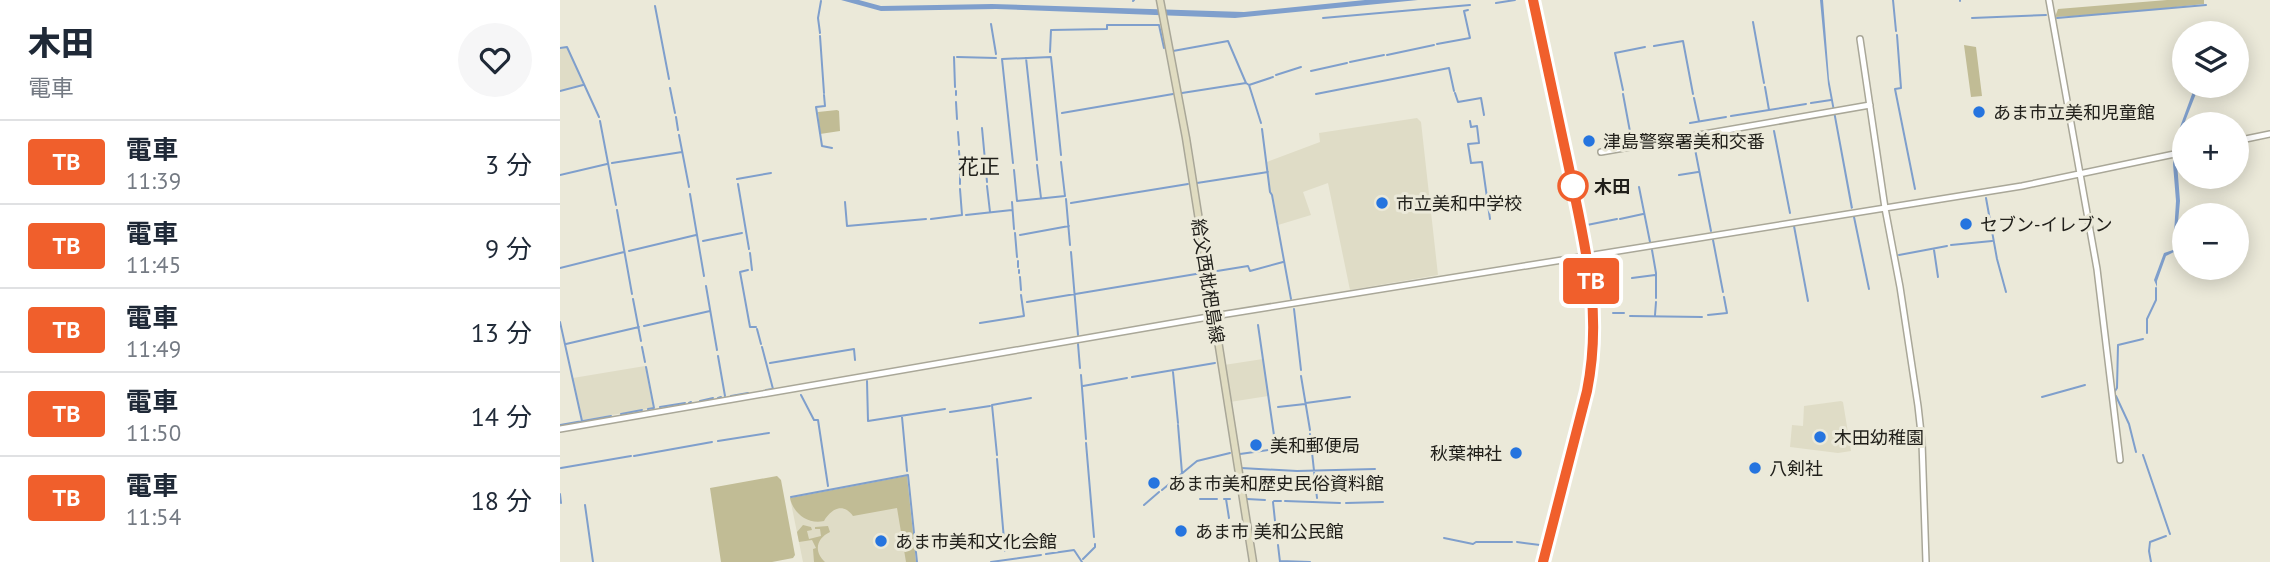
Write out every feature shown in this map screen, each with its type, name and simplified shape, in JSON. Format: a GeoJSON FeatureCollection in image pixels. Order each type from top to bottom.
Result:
{"type":"FeatureCollection","features":[{"type":"Feature","properties":{"kind":"main road","name":"給父西枇杷島線"},"geometry":{"type":"LineString","coordinates":[[1160,3],[1186,138],[1253,562]]}},
{"type":"Feature","properties":{"kind":"street"},"geometry":{"type":"LineString","coordinates":[[2049,0],[2101,302],[2120,460]]}},
{"type":"Feature","properties":{"kind":"street"},"geometry":{"type":"LineString","coordinates":[[1860,40],[1918,406],[1922,442],[1926,562]]}},
{"type":"Feature","properties":{"kind":"street"},"geometry":{"type":"LineString","coordinates":[[1601,152],[1870,105]]}},
{"type":"Feature","properties":{"kind":"street"},"geometry":{"type":"LineString","coordinates":[[2249,138],[2270,134]]}},
{"type":"Feature","properties":{"kind":"street"},"geometry":{"type":"LineString","coordinates":[[560,429],[1213,316],[2022,186],[2172,155]]}},
{"type":"Feature","properties":{"kind":"shaded area"},"geometry":{"type":"Polygon","coordinates":[[[2167,0],[2204,0],[2204,4],[2055,17],[2058,9],[2167,0]]]}},
{"type":"Feature","properties":{"kind":"shaded area"},"geometry":{"type":"Polygon","coordinates":[[[1964,45],[1976,47],[1982,96],[1971,97],[1964,45]]]}},
{"type":"Feature","properties":{"kind":"shaded area"},"geometry":{"type":"Polygon","coordinates":[[[567,47],[583,85],[560,91],[560,49],[567,47]]]}},
{"type":"Feature","properties":{"kind":"shaded area"},"geometry":{"type":"Polygon","coordinates":[[[837,110],[840,131],[820,134],[818,112],[837,110]]]}},
{"type":"Feature","properties":{"kind":"shaded area","name":"市立美和中学校"},"geometry":{"type":"Polygon","coordinates":[[[1417,118],[1421,122],[1438,275],[1350,290],[1328,183],[1303,192],[1311,215],[1278,225],[1273,195],[1270,192],[1267,162],[1320,142],[1319,133],[1417,118]]]}},
{"type":"Feature","properties":{"kind":"shaded area"},"geometry":{"type":"Polygon","coordinates":[[[1263,359],[1268,396],[1230,402],[1224,365],[1263,359]]]}},
{"type":"Feature","properties":{"kind":"shaded area"},"geometry":{"type":"Polygon","coordinates":[[[645,366],[653,408],[582,420],[573,378],[645,366]]]}},
{"type":"Feature","properties":{"kind":"shaded area","name":"木田幼稚園"},"geometry":{"type":"Polygon","coordinates":[[[1841,401],[1851,451],[1838,453],[1790,447],[1792,425],[1803,426],[1804,406],[1841,401]]]}},
{"type":"Feature","properties":{"kind":"shaded area"},"geometry":{"type":"Polygon","coordinates":[[[777,476],[781,480],[795,555],[793,558],[772,562],[721,562],[710,488],[777,476]]]}},
{"type":"Feature","properties":{"kind":"shaded area"},"geometry":{"type":"Polygon","coordinates":[[[907,476],[916,562],[803,562],[790,498],[907,476]]]}},
{"type":"Feature","properties":{"kind":"shaded area"},"geometry":{"type":"Polygon","coordinates":[[[907,476],[916,562],[906,562],[897,508],[853,516],[841,508],[830,513],[824,521],[818,522],[802,517],[790,498],[907,476]]]}},
{"type":"Feature","properties":{"kind":"shaded area"},"geometry":{"type":"Polygon","coordinates":[[[803,525],[811,527],[812,530],[807,531],[809,539],[821,536],[820,529],[815,527],[828,526],[830,532],[818,545],[819,554],[825,562],[814,562],[813,549],[816,548],[812,540],[799,542],[797,532],[803,525]]]}},
{"type":"Feature","properties":{"kind":"water"},"geometry":{"type":"Polygon","coordinates":[[[841,0],[859,0],[881,6],[992,4],[1244,12],[1365,0],[1418,0],[1235,18],[996,9],[881,11],[841,0]]]}},
{"type":"Feature","properties":{"kind":"water"},"geometry":{"type":"Polygon","coordinates":[[[1820,0],[1823,0],[1829,79],[1853,208],[1851,209],[1828,84],[1820,0]]]}},
{"type":"Feature","properties":{"kind":"water"},"geometry":{"type":"Polygon","coordinates":[[[2191,98],[2194,98],[2189,112],[2185,112],[2191,98]]]}},
{"type":"Feature","properties":{"kind":"water"},"geometry":{"type":"Polygon","coordinates":[[[2175,189],[2179,189],[2180,203],[2176,201],[2175,189]]]}},
{"type":"Feature","properties":{"kind":"water"},"geometry":{"type":"Polygon","coordinates":[[[2172,250],[2166,256],[2157,287],[2154,280],[2164,253],[2172,250]]]}},
{"type":"Feature","properties":{"kind":"waterway"},"geometry":{"type":"LineString","coordinates":[[1496,3],[1515,0]]}},
{"type":"Feature","properties":{"kind":"waterway"},"geometry":{"type":"LineString","coordinates":[[1893,0],[1896,31]]}},
{"type":"Feature","properties":{"kind":"waterway"},"geometry":{"type":"LineString","coordinates":[[820,33],[818,18],[821,1]]}},
{"type":"Feature","properties":{"kind":"waterway"},"geometry":{"type":"LineString","coordinates":[[1323,18],[1470,5]]}},
{"type":"Feature","properties":{"kind":"waterway"},"geometry":{"type":"LineString","coordinates":[[2057,18],[2206,5]]}},
{"type":"Feature","properties":{"kind":"waterway"},"geometry":{"type":"LineString","coordinates":[[655,6],[669,79]]}},
{"type":"Feature","properties":{"kind":"waterway"},"geometry":{"type":"LineString","coordinates":[[1437,44],[1470,38],[1464,11],[1468,10]]}},
{"type":"Feature","properties":{"kind":"waterway"},"geometry":{"type":"LineString","coordinates":[[1972,18],[2046,15]]}},
{"type":"Feature","properties":{"kind":"waterway"},"geometry":{"type":"LineString","coordinates":[[1753,22],[1764,83]]}},
{"type":"Feature","properties":{"kind":"waterway"},"geometry":{"type":"LineString","coordinates":[[991,24],[996,54]]}},
{"type":"Feature","properties":{"kind":"waterway"},"geometry":{"type":"LineString","coordinates":[[1050,52],[1051,30],[1107,29],[1107,25],[1159,25],[1164,48]]}},
{"type":"Feature","properties":{"kind":"waterway"},"geometry":{"type":"LineString","coordinates":[[1897,35],[1901,88],[1895,89],[1915,189]]}},
{"type":"Feature","properties":{"kind":"waterway"},"geometry":{"type":"LineString","coordinates":[[820,36],[824,93]]}},
{"type":"Feature","properties":{"kind":"waterway"},"geometry":{"type":"LineString","coordinates":[[1173,51],[1228,41],[1246,83]]}},
{"type":"Feature","properties":{"kind":"waterway"},"geometry":{"type":"LineString","coordinates":[[1654,46],[1683,41],[1693,94]]}},
{"type":"Feature","properties":{"kind":"waterway"},"geometry":{"type":"LineString","coordinates":[[1387,55],[1434,45]]}},
{"type":"Feature","properties":{"kind":"waterway"},"geometry":{"type":"LineString","coordinates":[[560,48],[567,47],[599,117]]}},
{"type":"Feature","properties":{"kind":"waterway"},"geometry":{"type":"LineString","coordinates":[[1623,90],[1615,53],[1645,47]]}},
{"type":"Feature","properties":{"kind":"waterway"},"geometry":{"type":"LineString","coordinates":[[1350,62],[1384,55]]}},
{"type":"Feature","properties":{"kind":"waterway"},"geometry":{"type":"LineString","coordinates":[[954,57],[955,87]]}},
{"type":"Feature","properties":{"kind":"waterway"},"geometry":{"type":"LineString","coordinates":[[957,57],[996,58]]}},
{"type":"Feature","properties":{"kind":"waterway"},"geometry":{"type":"LineString","coordinates":[[1013,163],[1002,59],[1051,57],[1061,155]]}},
{"type":"Feature","properties":{"kind":"waterway"},"geometry":{"type":"LineString","coordinates":[[1026,58],[1037,160]]}},
{"type":"Feature","properties":{"kind":"waterway"},"geometry":{"type":"LineString","coordinates":[[1311,71],[1347,63]]}},
{"type":"Feature","properties":{"kind":"waterway"},"geometry":{"type":"LineString","coordinates":[[1276,75],[1301,67]]}},
{"type":"Feature","properties":{"kind":"waterway"},"geometry":{"type":"LineString","coordinates":[[1316,94],[1449,68],[1454,91]]}},
{"type":"Feature","properties":{"kind":"waterway"},"geometry":{"type":"LineString","coordinates":[[1182,93],[1246,83],[1249,85],[1273,77]]}},
{"type":"Feature","properties":{"kind":"waterway"},"geometry":{"type":"LineString","coordinates":[[560,91],[583,85]]}},
{"type":"Feature","properties":{"kind":"waterway"},"geometry":{"type":"LineString","coordinates":[[1249,85],[1261,123]]}},
{"type":"Feature","properties":{"kind":"waterway"},"geometry":{"type":"LineString","coordinates":[[1765,87],[1769,110]]}},
{"type":"Feature","properties":{"kind":"waterway"},"geometry":{"type":"LineString","coordinates":[[670,88],[675,113]]}},
{"type":"Feature","properties":{"kind":"waterway"},"geometry":{"type":"LineString","coordinates":[[1455,93],[1458,102],[1481,98],[1484,115]]}},
{"type":"Feature","properties":{"kind":"waterway"},"geometry":{"type":"LineString","coordinates":[[1062,113],[1173,94]]}},
{"type":"Feature","properties":{"kind":"waterway"},"geometry":{"type":"LineString","coordinates":[[1623,94],[1631,137]]}},
{"type":"Feature","properties":{"kind":"waterway"},"geometry":{"type":"LineString","coordinates":[[824,95],[825,106],[816,107],[822,146],[832,148]]}},
{"type":"Feature","properties":{"kind":"waterway"},"geometry":{"type":"LineString","coordinates":[[1694,98],[1699,121]]}},
{"type":"Feature","properties":{"kind":"waterway"},"geometry":{"type":"LineString","coordinates":[[1811,103],[1831,100]]}},
{"type":"Feature","properties":{"kind":"waterway"},"geometry":{"type":"LineString","coordinates":[[956,102],[957,119]]}},
{"type":"Feature","properties":{"kind":"waterway"},"geometry":{"type":"LineString","coordinates":[[1731,116],[1806,104]]}},
{"type":"Feature","properties":{"kind":"waterway"},"geometry":{"type":"LineString","coordinates":[[676,117],[678,130]]}},
{"type":"Feature","properties":{"kind":"waterway"},"geometry":{"type":"LineString","coordinates":[[1690,123],[1726,117]]}},
{"type":"Feature","properties":{"kind":"waterway"},"geometry":{"type":"LineString","coordinates":[[600,121],[616,205]]}},
{"type":"Feature","properties":{"kind":"waterway"},"geometry":{"type":"LineString","coordinates":[[1470,121],[1471,127],[1477,126],[1479,143],[1468,144],[1471,163],[1482,162],[1490,219]]}},
{"type":"Feature","properties":{"kind":"waterway"},"geometry":{"type":"LineString","coordinates":[[982,128],[987,182]]}},
{"type":"Feature","properties":{"kind":"waterway"},"geometry":{"type":"LineString","coordinates":[[1262,129],[1270,192],[1291,299]]}},
{"type":"Feature","properties":{"kind":"waterway"},"geometry":{"type":"LineString","coordinates":[[1774,131],[1790,213]]}},
{"type":"Feature","properties":{"kind":"waterway"},"geometry":{"type":"LineString","coordinates":[[958,132],[959,145]]}},
{"type":"Feature","properties":{"kind":"waterway"},"geometry":{"type":"LineString","coordinates":[[679,135],[689,187]]}},
{"type":"Feature","properties":{"kind":"waterway"},"geometry":{"type":"LineString","coordinates":[[1694,144],[1711,231]]}},
{"type":"Feature","properties":{"kind":"waterway"},"geometry":{"type":"LineString","coordinates":[[959,151],[960,167]]}},
{"type":"Feature","properties":{"kind":"waterway"},"geometry":{"type":"LineString","coordinates":[[612,163],[682,152]]}},
{"type":"Feature","properties":{"kind":"waterway"},"geometry":{"type":"LineString","coordinates":[[1014,170],[1017,201],[1065,196],[1061,162]]}},
{"type":"Feature","properties":{"kind":"waterway"},"geometry":{"type":"LineString","coordinates":[[560,175],[607,164]]}},
{"type":"Feature","properties":{"kind":"waterway"},"geometry":{"type":"LineString","coordinates":[[1037,165],[1041,198]]}},
{"type":"Feature","properties":{"kind":"waterway"},"geometry":{"type":"LineString","coordinates":[[1197,183],[1268,172]]}},
{"type":"Feature","properties":{"kind":"waterway"},"geometry":{"type":"LineString","coordinates":[[1679,175],[1698,172]]}},
{"type":"Feature","properties":{"kind":"waterway"},"geometry":{"type":"LineString","coordinates":[[737,179],[771,173]]}},
{"type":"Feature","properties":{"kind":"waterway"},"geometry":{"type":"LineString","coordinates":[[960,174],[960,184]]}},
{"type":"Feature","properties":{"kind":"waterway"},"geometry":{"type":"LineString","coordinates":[[738,184],[749,249]]}},
{"type":"Feature","properties":{"kind":"waterway"},"geometry":{"type":"LineString","coordinates":[[1071,203],[1188,184]]}},
{"type":"Feature","properties":{"kind":"waterway"},"geometry":{"type":"LineString","coordinates":[[987,186],[990,212]]}},
{"type":"Feature","properties":{"kind":"waterway"},"geometry":{"type":"LineString","coordinates":[[1639,187],[1650,242]]}},
{"type":"Feature","properties":{"kind":"waterway"},"geometry":{"type":"LineString","coordinates":[[931,219],[962,215],[960,189]]}},
{"type":"Feature","properties":{"kind":"waterway"},"geometry":{"type":"LineString","coordinates":[[690,194],[704,276]]}},
{"type":"Feature","properties":{"kind":"waterway"},"geometry":{"type":"LineString","coordinates":[[1986,198],[2006,292]]}},
{"type":"Feature","properties":{"kind":"waterway"},"geometry":{"type":"LineString","coordinates":[[1066,199],[1070,245]]}},
{"type":"Feature","properties":{"kind":"waterway"},"geometry":{"type":"LineString","coordinates":[[845,202],[847,226],[926,219]]}},
{"type":"Feature","properties":{"kind":"waterway"},"geometry":{"type":"LineString","coordinates":[[1012,202],[1014,229]]}},
{"type":"Feature","properties":{"kind":"waterway"},"geometry":{"type":"LineString","coordinates":[[617,210],[632,294]]}},
{"type":"Feature","properties":{"kind":"waterway"},"geometry":{"type":"LineString","coordinates":[[966,215],[1012,210]]}},
{"type":"Feature","properties":{"kind":"waterway"},"geometry":{"type":"LineString","coordinates":[[1620,219],[1643,214]]}},
{"type":"Feature","properties":{"kind":"waterway"},"geometry":{"type":"LineString","coordinates":[[1854,217],[1869,289]]}},
{"type":"Feature","properties":{"kind":"waterway"},"geometry":{"type":"LineString","coordinates":[[1587,225],[1617,219]]}},
{"type":"Feature","properties":{"kind":"waterway"},"geometry":{"type":"LineString","coordinates":[[1020,235],[1069,226]]}},
{"type":"Feature","properties":{"kind":"waterway"},"geometry":{"type":"LineString","coordinates":[[1794,226],[1808,301]]}},
{"type":"Feature","properties":{"kind":"waterway"},"geometry":{"type":"LineString","coordinates":[[703,241],[742,233]]}},
{"type":"Feature","properties":{"kind":"waterway"},"geometry":{"type":"LineString","coordinates":[[1015,233],[1017,257]]}},
{"type":"Feature","properties":{"kind":"waterway"},"geometry":{"type":"LineString","coordinates":[[629,251],[696,235]]}},
{"type":"Feature","properties":{"kind":"waterway"},"geometry":{"type":"LineString","coordinates":[[1713,240],[1723,292]]}},
{"type":"Feature","properties":{"kind":"waterway"},"geometry":{"type":"LineString","coordinates":[[1951,245],[1992,241]]}},
{"type":"Feature","properties":{"kind":"waterway"},"geometry":{"type":"LineString","coordinates":[[1899,255],[1947,246]]}},
{"type":"Feature","properties":{"kind":"waterway"},"geometry":{"type":"LineString","coordinates":[[1652,250],[1656,298]]}},
{"type":"Feature","properties":{"kind":"waterway"},"geometry":{"type":"LineString","coordinates":[[1934,250],[1938,277]]}},
{"type":"Feature","properties":{"kind":"waterway"},"geometry":{"type":"LineString","coordinates":[[560,268],[624,252]]}},
{"type":"Feature","properties":{"kind":"waterway"},"geometry":{"type":"LineString","coordinates":[[1071,252],[1078,335]]}},
{"type":"Feature","properties":{"kind":"waterway"},"geometry":{"type":"LineString","coordinates":[[750,253],[752,270]]}},
{"type":"Feature","properties":{"kind":"waterway"},"geometry":{"type":"LineString","coordinates":[[1018,261],[1018,267]]}},
{"type":"Feature","properties":{"kind":"waterway"},"geometry":{"type":"LineString","coordinates":[[1211,272],[1248,266],[1250,271],[1283,262]]}},
{"type":"Feature","properties":{"kind":"waterway"},"geometry":{"type":"LineString","coordinates":[[748,270],[740,272],[750,327],[756,327]]}},
{"type":"Feature","properties":{"kind":"waterway"},"geometry":{"type":"LineString","coordinates":[[1027,302],[1202,273]]}},
{"type":"Feature","properties":{"kind":"waterway"},"geometry":{"type":"LineString","coordinates":[[1632,278],[1655,275]]}},
{"type":"Feature","properties":{"kind":"waterway"},"geometry":{"type":"LineString","coordinates":[[1020,277],[1021,290]]}},
{"type":"Feature","properties":{"kind":"waterway"},"geometry":{"type":"LineString","coordinates":[[706,286],[717,350]]}},
{"type":"Feature","properties":{"kind":"waterway"},"geometry":{"type":"LineString","coordinates":[[2147,333],[2147,319],[2156,300],[2156,288]]}},
{"type":"Feature","properties":{"kind":"waterway"},"geometry":{"type":"LineString","coordinates":[[980,323],[1024,316],[1021,295]]}},
{"type":"Feature","properties":{"kind":"waterway"},"geometry":{"type":"LineString","coordinates":[[1708,315],[1727,313],[1724,297]]}},
{"type":"Feature","properties":{"kind":"waterway"},"geometry":{"type":"LineString","coordinates":[[633,299],[641,341]]}},
{"type":"Feature","properties":{"kind":"waterway"},"geometry":{"type":"LineString","coordinates":[[1655,315],[1656,302]]}},
{"type":"Feature","properties":{"kind":"waterway"},"geometry":{"type":"LineString","coordinates":[[1294,309],[1301,370]]}},
{"type":"Feature","properties":{"kind":"waterway"},"geometry":{"type":"LineString","coordinates":[[644,326],[710,311]]}},
{"type":"Feature","properties":{"kind":"waterway"},"geometry":{"type":"LineString","coordinates":[[1613,313],[1624,313]]}},
{"type":"Feature","properties":{"kind":"waterway"},"geometry":{"type":"LineString","coordinates":[[1630,316],[1702,317]]}},
{"type":"Feature","properties":{"kind":"waterway"},"geometry":{"type":"LineString","coordinates":[[560,322],[582,421]]}},
{"type":"Feature","properties":{"kind":"waterway"},"geometry":{"type":"LineString","coordinates":[[1240,454],[1276,449],[1258,325]]}},
{"type":"Feature","properties":{"kind":"waterway"},"geometry":{"type":"LineString","coordinates":[[566,344],[639,327]]}},
{"type":"Feature","properties":{"kind":"waterway"},"geometry":{"type":"LineString","coordinates":[[757,329],[761,344]]}},
{"type":"Feature","properties":{"kind":"waterway"},"geometry":{"type":"LineString","coordinates":[[2115,391],[2118,345],[2143,339]]}},
{"type":"Feature","properties":{"kind":"waterway"},"geometry":{"type":"LineString","coordinates":[[1078,344],[1080,368]]}},
{"type":"Feature","properties":{"kind":"waterway"},"geometry":{"type":"LineString","coordinates":[[642,347],[645,362]]}},
{"type":"Feature","properties":{"kind":"waterway"},"geometry":{"type":"LineString","coordinates":[[762,347],[773,389],[766,390]]}},
{"type":"Feature","properties":{"kind":"waterway"},"geometry":{"type":"LineString","coordinates":[[770,363],[854,349],[855,360]]}},
{"type":"Feature","properties":{"kind":"waterway"},"geometry":{"type":"LineString","coordinates":[[718,356],[725,396]]}},
{"type":"Feature","properties":{"kind":"waterway"},"geometry":{"type":"LineString","coordinates":[[1132,377],[1215,363]]}},
{"type":"Feature","properties":{"kind":"waterway"},"geometry":{"type":"LineString","coordinates":[[646,367],[654,408],[648,409]]}},
{"type":"Feature","properties":{"kind":"waterway"},"geometry":{"type":"LineString","coordinates":[[1173,372],[1178,423]]}},
{"type":"Feature","properties":{"kind":"waterway"},"geometry":{"type":"LineString","coordinates":[[1081,375],[1086,439]]}},
{"type":"Feature","properties":{"kind":"waterway"},"geometry":{"type":"LineString","coordinates":[[1301,376],[1310,430]]}},
{"type":"Feature","properties":{"kind":"waterway"},"geometry":{"type":"LineString","coordinates":[[1083,386],[1127,378]]}},
{"type":"Feature","properties":{"kind":"waterway"},"geometry":{"type":"LineString","coordinates":[[867,381],[868,421],[945,409]]}},
{"type":"Feature","properties":{"kind":"waterway"},"geometry":{"type":"LineString","coordinates":[[2042,397],[2085,385]]}},
{"type":"Feature","properties":{"kind":"waterway"},"geometry":{"type":"LineString","coordinates":[[731,396],[748,393]]}},
{"type":"Feature","properties":{"kind":"waterway"},"geometry":{"type":"LineString","coordinates":[[801,395],[814,420],[818,420],[828,486]]}},
{"type":"Feature","properties":{"kind":"waterway"},"geometry":{"type":"LineString","coordinates":[[2116,396],[2129,424],[2136,452]]}},
{"type":"Feature","properties":{"kind":"waterway"},"geometry":{"type":"LineString","coordinates":[[1306,403],[1350,397]]}},
{"type":"Feature","properties":{"kind":"waterway"},"geometry":{"type":"LineString","coordinates":[[700,401],[713,398]]}},
{"type":"Feature","properties":{"kind":"waterway"},"geometry":{"type":"LineString","coordinates":[[997,455],[992,405],[1031,398]]}},
{"type":"Feature","properties":{"kind":"waterway"},"geometry":{"type":"LineString","coordinates":[[660,407],[685,403]]}},
{"type":"Feature","properties":{"kind":"waterway"},"geometry":{"type":"LineString","coordinates":[[1278,407],[1305,404]]}},
{"type":"Feature","properties":{"kind":"waterway"},"geometry":{"type":"LineString","coordinates":[[950,412],[990,406]]}},
{"type":"Feature","properties":{"kind":"waterway"},"geometry":{"type":"LineString","coordinates":[[621,414],[642,410]]}},
{"type":"Feature","properties":{"kind":"waterway"},"geometry":{"type":"LineString","coordinates":[[560,425],[611,416]]}},
{"type":"Feature","properties":{"kind":"waterway"},"geometry":{"type":"LineString","coordinates":[[902,417],[907,471]]}},
{"type":"Feature","properties":{"kind":"waterway"},"geometry":{"type":"LineString","coordinates":[[1178,425],[1182,473]]}},
{"type":"Feature","properties":{"kind":"waterway"},"geometry":{"type":"LineString","coordinates":[[718,441],[769,433]]}},
{"type":"Feature","properties":{"kind":"waterway"},"geometry":{"type":"LineString","coordinates":[[1310,434],[1317,498]]}},
{"type":"Feature","properties":{"kind":"waterway"},"geometry":{"type":"LineString","coordinates":[[634,456],[712,442]]}},
{"type":"Feature","properties":{"kind":"waterway"},"geometry":{"type":"LineString","coordinates":[[1086,443],[1094,537]]}},
{"type":"Feature","properties":{"kind":"waterway"},"geometry":{"type":"LineString","coordinates":[[1162,490],[1197,461],[1230,453]]}},
{"type":"Feature","properties":{"kind":"waterway"},"geometry":{"type":"LineString","coordinates":[[2143,455],[2170,534]]}},
{"type":"Feature","properties":{"kind":"waterway"},"geometry":{"type":"LineString","coordinates":[[561,468],[631,456]]}},
{"type":"Feature","properties":{"kind":"waterway"},"geometry":{"type":"LineString","coordinates":[[997,459],[1005,551]]}},
{"type":"Feature","properties":{"kind":"waterway"},"geometry":{"type":"LineString","coordinates":[[1241,468],[1297,471],[1375,469]]}},
{"type":"Feature","properties":{"kind":"waterway"},"geometry":{"type":"LineString","coordinates":[[791,497],[908,475],[917,562]]}},
{"type":"Feature","properties":{"kind":"waterway"},"geometry":{"type":"LineString","coordinates":[[1144,505],[1159,492]]}},
{"type":"Feature","properties":{"kind":"waterway"},"geometry":{"type":"LineString","coordinates":[[560,494],[561,503]]}},
{"type":"Feature","properties":{"kind":"waterway"},"geometry":{"type":"LineString","coordinates":[[1200,499],[1217,499]]}},
{"type":"Feature","properties":{"kind":"waterway"},"geometry":{"type":"LineString","coordinates":[[1224,499],[1230,499]]}},
{"type":"Feature","properties":{"kind":"waterway"},"geometry":{"type":"LineString","coordinates":[[1226,499],[1229,518]]}},
{"type":"Feature","properties":{"kind":"waterway"},"geometry":{"type":"LineString","coordinates":[[1247,499],[1265,500]]}},
{"type":"Feature","properties":{"kind":"waterway"},"geometry":{"type":"LineString","coordinates":[[1274,501],[1281,501]]}},
{"type":"Feature","properties":{"kind":"waterway"},"geometry":{"type":"LineString","coordinates":[[1285,501],[1340,503]]}},
{"type":"Feature","properties":{"kind":"waterway"},"geometry":{"type":"LineString","coordinates":[[1273,502],[1277,540]]}},
{"type":"Feature","properties":{"kind":"waterway"},"geometry":{"type":"LineString","coordinates":[[1346,503],[1383,502]]}},
{"type":"Feature","properties":{"kind":"waterway"},"geometry":{"type":"LineString","coordinates":[[585,505],[593,562]]}},
{"type":"Feature","properties":{"kind":"waterway"},"geometry":{"type":"LineString","coordinates":[[2151,562],[2150,542],[2166,536]]}},
{"type":"Feature","properties":{"kind":"waterway"},"geometry":{"type":"LineString","coordinates":[[1444,538],[1473,544],[1512,542]]}},
{"type":"Feature","properties":{"kind":"waterway"},"geometry":{"type":"LineString","coordinates":[[1517,542],[1540,545]]}},
{"type":"Feature","properties":{"kind":"waterway"},"geometry":{"type":"LineString","coordinates":[[1083,559],[1095,544]]}},
{"type":"Feature","properties":{"kind":"waterway"},"geometry":{"type":"LineString","coordinates":[[1278,545],[1280,562]]}},
{"type":"Feature","properties":{"kind":"waterway"},"geometry":{"type":"LineString","coordinates":[[1046,554],[1074,550],[1082,562]]}},
{"type":"Feature","properties":{"kind":"waterway"},"geometry":{"type":"LineString","coordinates":[[991,562],[1041,555]]}},
{"type":"Feature","properties":{"kind":"waterway"},"geometry":{"type":"LineString","coordinates":[[1280,561],[1310,562]]}},
{"type":"Feature","properties":{"kind":"railway"},"geometry":{"type":"LineString","coordinates":[[1533,0],[1582,229],[1593,307],[1592,362],[1587,391],[1543,562]]}},
{"type":"Feature","properties":{"kind":"train","name":"TB"},"geometry":{"type":"LineString","coordinates":[[1533,0],[1587,256],[1595,316],[1592,367],[1587,391],[1543,562]]}},
{"type":"Feature","properties":{"kind":"place","name":"あま市立美和児童館"},"geometry":{"type":"Point","coordinates":[1979,112]}},
{"type":"Feature","properties":{"kind":"place","name":"津島警察署美和交番"},"geometry":{"type":"Point","coordinates":[1589,141]}},
{"type":"Feature","properties":{"kind":"place","name":"木田"},"geometry":{"type":"Point","coordinates":[1573,186]}},
{"type":"Feature","properties":{"kind":"place","name":"市立美和中学校"},"geometry":{"type":"Point","coordinates":[1382,203]}},
{"type":"Feature","properties":{"kind":"place","name":"セブン-イレブン"},"geometry":{"type":"Point","coordinates":[1966,224]}},
{"type":"Feature","properties":{"kind":"place","name":"木田幼稚園"},"geometry":{"type":"Point","coordinates":[1820,437]}},
{"type":"Feature","properties":{"kind":"place","name":"美和郵便局"},"geometry":{"type":"Point","coordinates":[1256,445]}},
{"type":"Feature","properties":{"kind":"place","name":"秋葉神社"},"geometry":{"type":"Point","coordinates":[1516,453]}},
{"type":"Feature","properties":{"kind":"place","name":"八剣社"},"geometry":{"type":"Point","coordinates":[1755,468]}},
{"type":"Feature","properties":{"kind":"place","name":"あま市美和歴史民俗資料館"},"geometry":{"type":"Point","coordinates":[1154,483]}},
{"type":"Feature","properties":{"kind":"place","name":"あま市 美和公民館"},"geometry":{"type":"Point","coordinates":[1181,531]}},
{"type":"Feature","properties":{"kind":"place","name":"あま市美和文化会館"},"geometry":{"type":"Point","coordinates":[881,541]}},
{"type":"Feature","properties":{"kind":"district","name":"花正"},"geometry":{"type":"Point","coordinates":[979,166]}}]}
